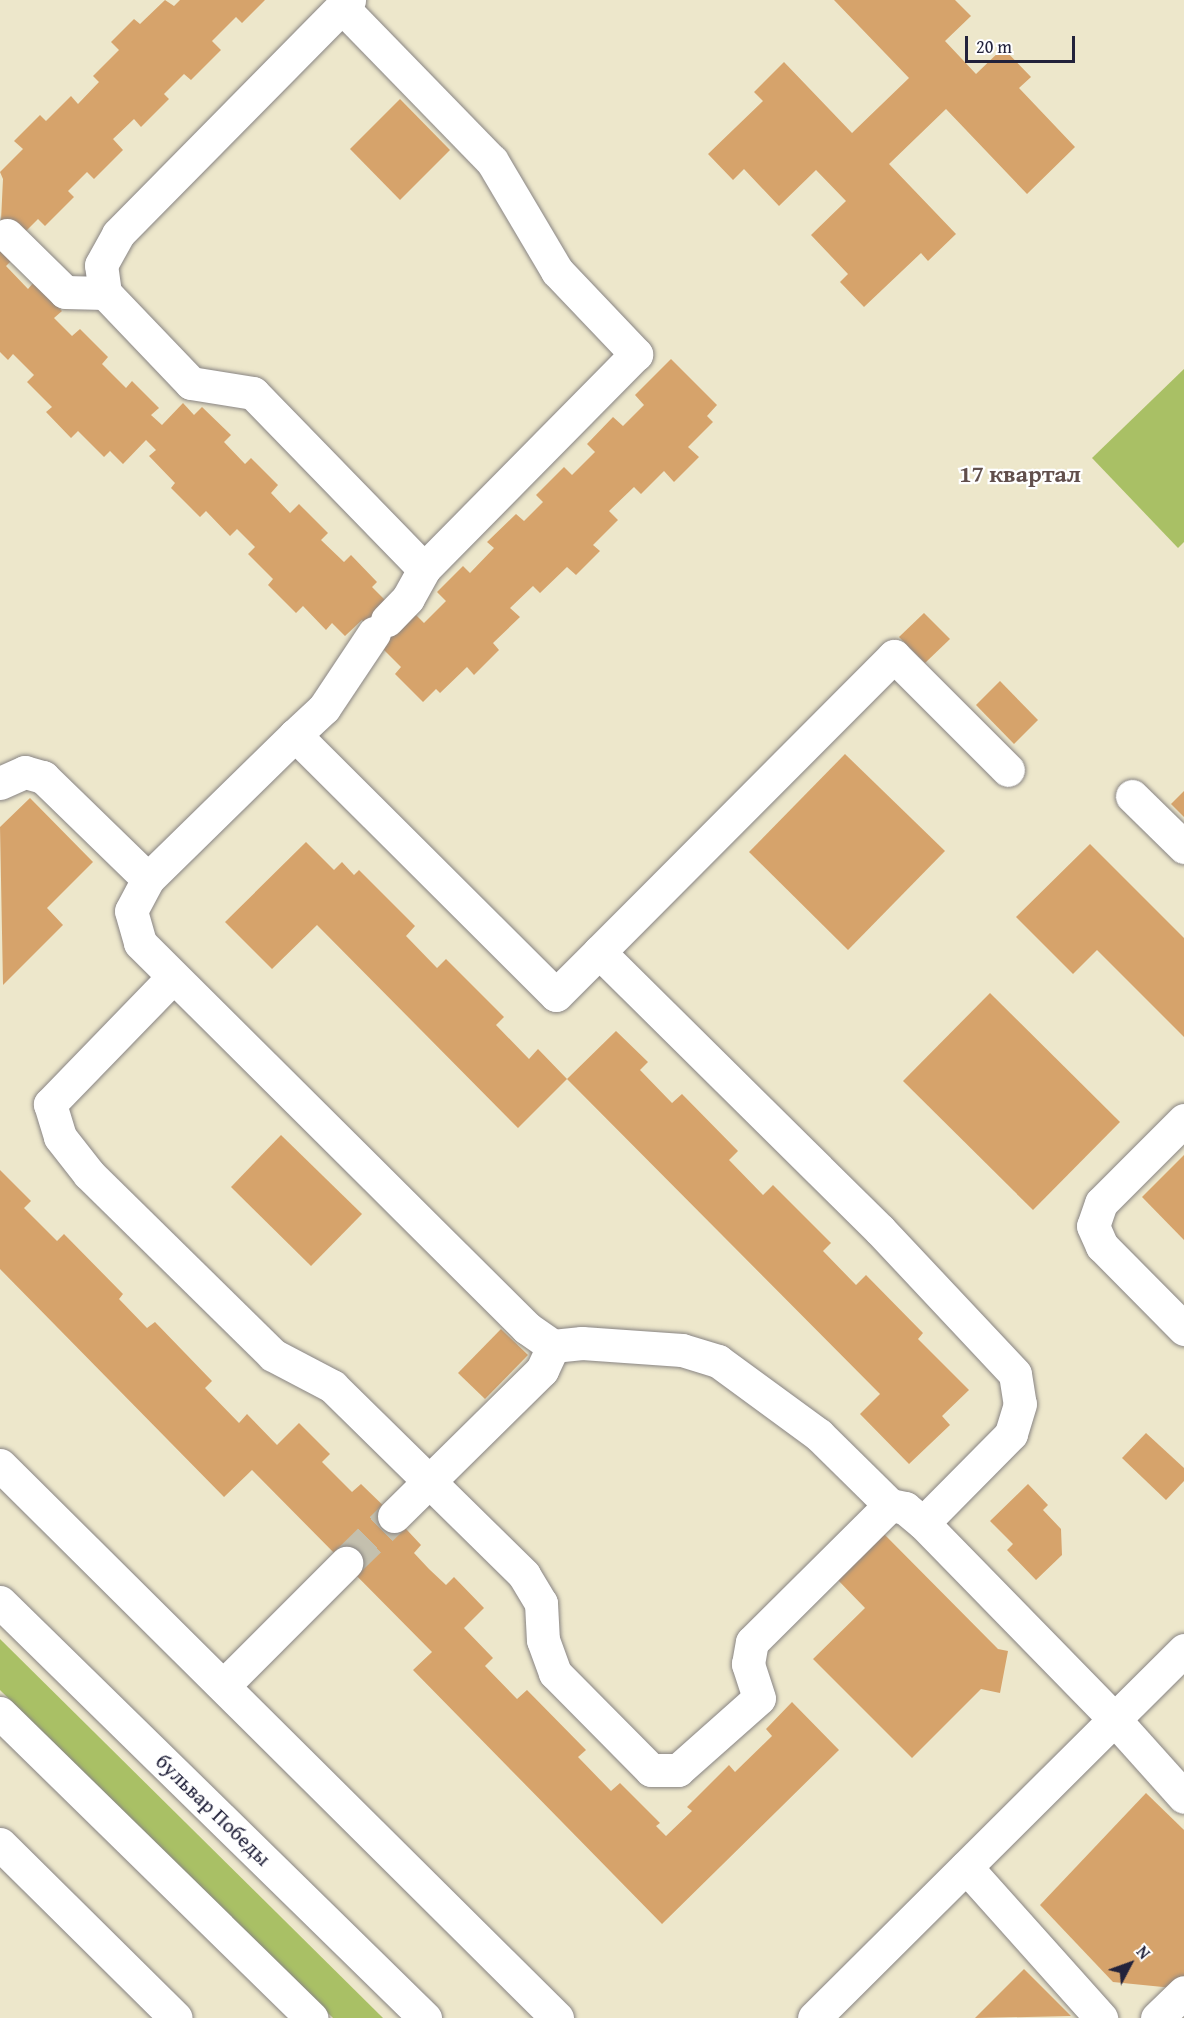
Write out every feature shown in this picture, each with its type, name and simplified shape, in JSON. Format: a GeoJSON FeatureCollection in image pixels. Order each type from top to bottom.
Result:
{"type":"FeatureCollection","features":[{"type":"Feature","properties":{"kind":"street"},"geometry":{"type":"LineString","coordinates":[[424,569],[253,393],[191,382],[105,293],[101,266],[118,234],[346,3],[492,162],[556,271],[636,354],[424,569],[408,598],[380,626],[324,708],[148,879],[131,911],[140,943],[527,1328],[553,1346],[582,1343],[682,1350],[718,1361],[819,1435],[890,1505],[905,1508],[923,1523],[1114,1720],[1184,1797]]}},
{"type":"Feature","properties":{"kind":"street"},"geometry":{"type":"LineString","coordinates":[[7,235],[65,292],[105,293]]}},
{"type":"Feature","properties":{"kind":"street"},"geometry":{"type":"LineString","coordinates":[[295,735],[556,995],[894,656],[1008,770]]}},
{"type":"Feature","properties":{"kind":"street"},"geometry":{"type":"LineString","coordinates":[[0,783],[26,772],[43,777],[148,879]]}},
{"type":"Feature","properties":{"kind":"street"},"geometry":{"type":"LineString","coordinates":[[1132,796],[1184,847]]}},
{"type":"Feature","properties":{"kind":"street"},"geometry":{"type":"LineString","coordinates":[[599,952],[880,1230],[1015,1374],[1020,1404],[1011,1434],[923,1523]]}},
{"type":"Feature","properties":{"kind":"street"},"geometry":{"type":"LineString","coordinates":[[173,977],[50,1104],[60,1137],[89,1174],[273,1355],[332,1386],[430,1479],[524,1575],[540,1603],[543,1640],[555,1672],[651,1770],[678,1770],[759,1698],[748,1664],[752,1642],[890,1505]]}},
{"type":"Feature","properties":{"kind":"street"},"geometry":{"type":"LineString","coordinates":[[1184,1120],[1101,1203],[1094,1226],[1102,1246],[1184,1329]]}},
{"type":"Feature","properties":{"kind":"street"},"geometry":{"type":"LineString","coordinates":[[393,1516],[542,1370],[553,1346]]}},
{"type":"Feature","properties":{"kind":"street"},"geometry":{"type":"LineString","coordinates":[[0,1465],[557,2018]]}},
{"type":"Feature","properties":{"kind":"street"},"geometry":{"type":"LineString","coordinates":[[224,1685],[346,1563]]}},
{"type":"Feature","properties":{"kind":"street","name":"бульвар Победы"},"geometry":{"type":"LineString","coordinates":[[0,1602],[425,2018]]}},
{"type":"Feature","properties":{"kind":"street"},"geometry":{"type":"LineString","coordinates":[[814,2018],[1184,1650]]}},
{"type":"Feature","properties":{"kind":"street"},"geometry":{"type":"LineString","coordinates":[[0,1713],[311,2018]]}},
{"type":"Feature","properties":{"kind":"street"},"geometry":{"type":"LineString","coordinates":[[0,1844],[176,2018]]}},
{"type":"Feature","properties":{"kind":"street"},"geometry":{"type":"LineString","coordinates":[[966,1867],[1101,2018]]}},
{"type":"Feature","properties":{"kind":"street"},"geometry":{"type":"LineString","coordinates":[[1157,2018],[1184,1992]]}},
{"type":"Feature","properties":{"kind":"green space"},"geometry":{"type":"Polygon","coordinates":[[[1184,369],[1184,542],[1178,548],[1092,458],[1184,369]]]}},
{"type":"Feature","properties":{"kind":"green space"},"geometry":{"type":"Polygon","coordinates":[[[0,1639],[383,2018],[333,2018],[0,1690],[0,1639]]]}},
{"type":"Feature","properties":{"kind":"building"},"geometry":{"type":"Polygon","coordinates":[[[165,0],[174,6],[180,0],[265,0],[242,23],[236,17],[212,41],[221,50],[191,80],[184,74],[164,94],[169,99],[141,127],[134,119],[113,139],[123,150],[94,179],[87,172],[68,191],[74,197],[45,226],[38,219],[26,231],[0,241],[3,179],[0,172],[23,149],[14,141],[40,115],[46,121],[71,96],[78,104],[99,82],[93,76],[119,50],[111,42],[134,19],[140,24],[165,0]]]}},
{"type":"Feature","properties":{"kind":"building"},"geometry":{"type":"Polygon","coordinates":[[[834,0],[955,0],[971,16],[945,41],[976,74],[1003,48],[1031,77],[1019,88],[1075,147],[1027,194],[946,109],[889,164],[956,234],[928,261],[921,253],[864,307],[840,282],[848,274],[811,235],[846,201],[816,170],[779,206],[744,169],[733,180],[708,154],[763,101],[754,92],[784,62],[852,133],[909,78],[834,0]]]}},
{"type":"Feature","properties":{"kind":"building"},"geometry":{"type":"Polygon","coordinates":[[[400,99],[450,150],[400,200],[350,149],[400,99]]]}},
{"type":"Feature","properties":{"kind":"building"},"geometry":{"type":"Polygon","coordinates":[[[0,250],[11,261],[6,266],[28,289],[34,282],[62,311],[54,318],[72,336],[80,329],[108,357],[102,364],[126,388],[132,381],[159,408],[151,415],[162,425],[183,403],[194,415],[202,407],[231,435],[224,442],[245,464],[251,458],[278,485],[271,493],[290,513],[299,504],[328,533],[321,540],[344,562],[351,555],[377,582],[372,587],[385,600],[414,613],[424,623],[446,601],[437,592],[463,566],[470,573],[494,548],[487,542],[516,514],[524,521],[543,502],[536,495],[564,467],[572,475],[595,452],[587,444],[613,417],[623,426],[644,405],[635,395],[671,359],[717,405],[707,416],[713,422],[688,447],[699,457],[674,482],[664,471],[641,494],[634,487],[609,511],[618,520],[593,545],[600,551],[576,575],[567,567],[540,593],[533,586],[510,608],[520,617],[493,643],[499,650],[474,675],[467,667],[440,693],[436,689],[423,702],[395,674],[401,667],[378,644],[362,620],[345,636],[332,623],[326,630],[303,606],[296,613],[268,585],[273,579],[248,554],[255,547],[237,529],[230,536],[206,511],[200,517],[171,488],[175,483],[149,456],[156,450],[146,440],[123,464],[110,451],[104,457],[78,431],[71,438],[46,412],[52,407],[27,382],[34,375],[13,354],[8,360],[0,352],[0,250]]]}},
{"type":"Feature","properties":{"kind":"building"},"geometry":{"type":"Polygon","coordinates":[[[924,613],[950,639],[925,663],[899,637],[924,613]]]}},
{"type":"Feature","properties":{"kind":"building"},"geometry":{"type":"Polygon","coordinates":[[[1000,681],[1038,720],[1014,744],[976,705],[1000,681]]]}},
{"type":"Feature","properties":{"kind":"building"},"geometry":{"type":"Polygon","coordinates":[[[845,754],[945,851],[848,950],[749,852],[845,754]]]}},
{"type":"Feature","properties":{"kind":"building"},"geometry":{"type":"Polygon","coordinates":[[[1184,791],[1184,817],[1171,804],[1184,791]]]}},
{"type":"Feature","properties":{"kind":"building"},"geometry":{"type":"Polygon","coordinates":[[[30,798],[93,862],[47,908],[63,925],[3,985],[0,827],[30,798]]]}},
{"type":"Feature","properties":{"kind":"building"},"geometry":{"type":"Polygon","coordinates":[[[306,842],[334,870],[342,862],[354,875],[359,870],[415,926],[406,936],[437,968],[446,959],[504,1017],[496,1025],[529,1059],[538,1049],[567,1079],[518,1128],[317,925],[272,969],[225,922],[306,842]]]}},
{"type":"Feature","properties":{"kind":"building"},"geometry":{"type":"Polygon","coordinates":[[[1090,844],[1184,938],[1184,1037],[1097,950],[1073,974],[1016,917],[1090,844]]]}},
{"type":"Feature","properties":{"kind":"building"},"geometry":{"type":"Polygon","coordinates":[[[990,993],[1120,1122],[1033,1210],[903,1081],[990,993]]]}},
{"type":"Feature","properties":{"kind":"building"},"geometry":{"type":"Polygon","coordinates":[[[616,1031],[648,1062],[640,1070],[672,1103],[682,1094],[738,1151],[729,1160],[763,1195],[773,1185],[831,1243],[823,1251],[856,1285],[866,1275],[923,1333],[918,1339],[969,1390],[942,1416],[950,1425],[909,1464],[860,1414],[880,1394],[567,1079],[616,1031]]]}},
{"type":"Feature","properties":{"kind":"building"},"geometry":{"type":"Polygon","coordinates":[[[281,1135],[362,1214],[311,1266],[231,1187],[281,1135]]]}},
{"type":"Feature","properties":{"kind":"building"},"geometry":{"type":"Polygon","coordinates":[[[1184,1155],[1184,1240],[1142,1197],[1184,1155]]]}},
{"type":"Feature","properties":{"kind":"building"},"geometry":{"type":"Polygon","coordinates":[[[0,1170],[31,1201],[24,1208],[57,1241],[64,1234],[123,1294],[119,1299],[147,1328],[155,1322],[212,1381],[205,1388],[239,1423],[247,1414],[277,1445],[299,1423],[330,1454],[322,1462],[352,1492],[361,1484],[394,1516],[421,1545],[414,1553],[429,1569],[446,1585],[454,1577],[484,1608],[464,1628],[493,1658],[485,1666],[517,1699],[527,1690],[586,1750],[578,1757],[611,1791],[620,1783],[660,1823],[656,1826],[666,1836],[692,1811],[687,1807],[729,1765],[735,1772],[772,1736],[766,1729],[792,1702],[839,1750],[662,1924],[413,1670],[432,1652],[252,1470],[224,1497],[0,1269],[0,1170]]]}},
{"type":"Feature","properties":{"kind":"building"},"geometry":{"type":"Polygon","coordinates":[[[501,1329],[528,1355],[485,1399],[458,1373],[501,1329]]]}},
{"type":"Feature","properties":{"kind":"building"},"geometry":{"type":"Polygon","coordinates":[[[1146,1433],[1184,1468],[1184,1481],[1166,1500],[1122,1458],[1146,1433]]]}},
{"type":"Feature","properties":{"kind":"building"},"geometry":{"type":"Polygon","coordinates":[[[1028,1484],[1048,1505],[1043,1510],[1061,1529],[1062,1555],[1036,1580],[1007,1550],[1013,1544],[990,1521],[1028,1484]]]}},
{"type":"Feature","properties":{"kind":"building"},"geometry":{"type":"Polygon","coordinates":[[[882,1532],[998,1649],[1008,1651],[1000,1693],[981,1689],[912,1758],[813,1659],[865,1608],[836,1578],[882,1532]]]}},
{"type":"Feature","properties":{"kind":"building"},"geometry":{"type":"Polygon","coordinates":[[[1146,1793],[1184,1830],[1184,1977],[1173,1988],[1113,1982],[1040,1905],[1146,1793]]]}},
{"type":"Feature","properties":{"kind":"building"},"geometry":{"type":"Polygon","coordinates":[[[1024,1969],[1071,2016],[975,2018],[1024,1969]]]}},
{"type":"Feature","properties":{"kind":"tunnel"},"geometry":{"type":"LineString","coordinates":[[346,1563],[394,1516]]}},
{"type":"Feature","properties":{"kind":"district","name":"17 квартал"},"geometry":{"type":"Point","coordinates":[1020,474]}}]}
